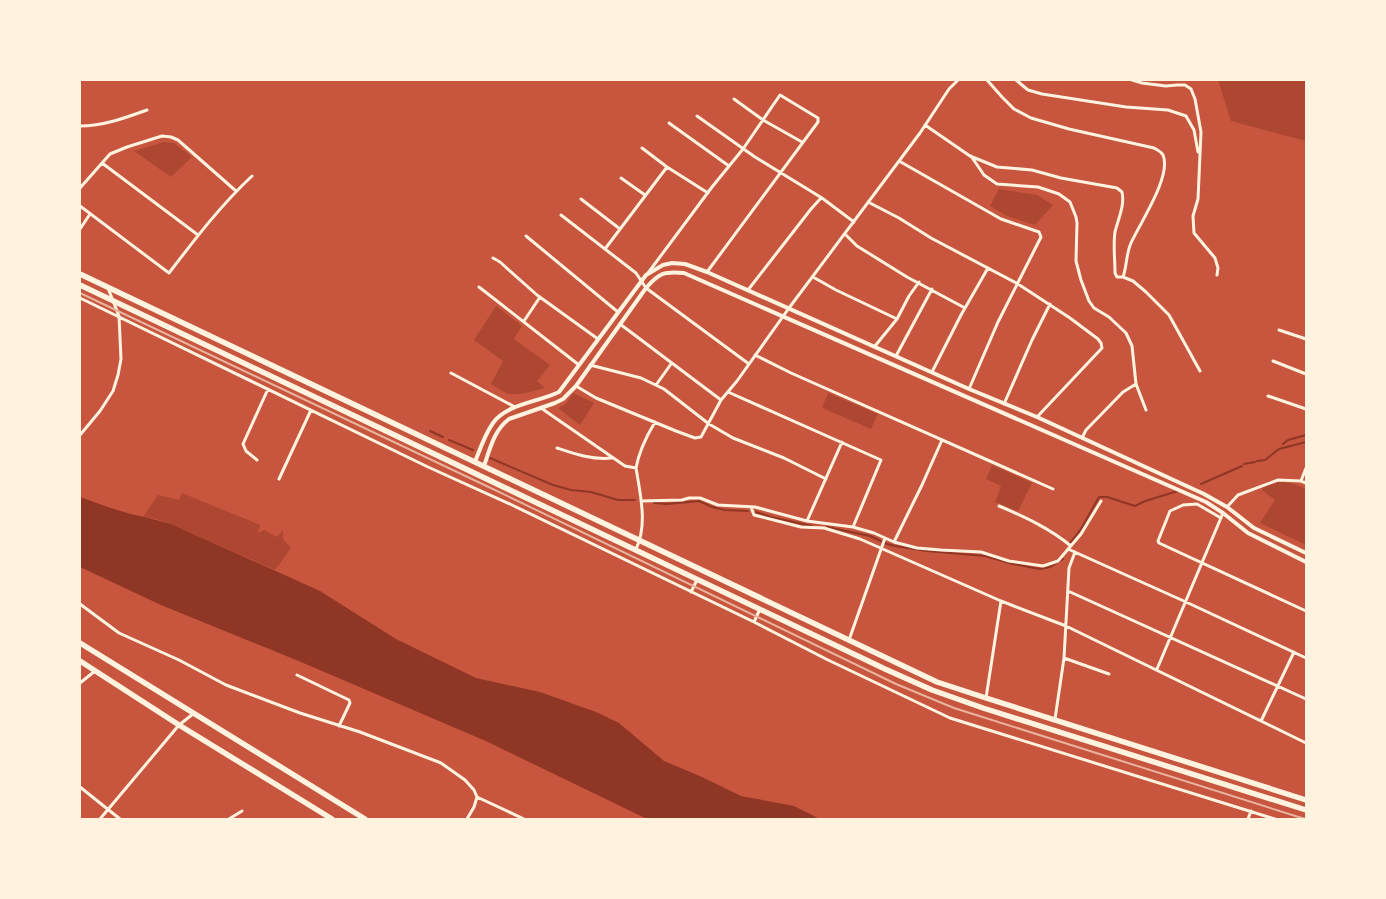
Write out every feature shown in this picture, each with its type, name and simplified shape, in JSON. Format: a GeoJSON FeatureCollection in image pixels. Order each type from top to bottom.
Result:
{"type":"FeatureCollection","features":[{"type":"Feature","properties":{"kind":"highway"},"geometry":{"type":"LineString","coordinates":[[80,274],[937,682],[1306,800]]}},
{"type":"Feature","properties":{"kind":"highway"},"geometry":{"type":"LineString","coordinates":[[80,285],[932,690],[1306,810]]}},
{"type":"Feature","properties":{"kind":"highway"},"geometry":{"type":"LineString","coordinates":[[362,419],[366,410]]}},
{"type":"Feature","properties":{"kind":"highway"},"geometry":{"type":"LineString","coordinates":[[80,644],[365,819]]}},
{"type":"Feature","properties":{"kind":"highway"},"geometry":{"type":"LineString","coordinates":[[80,662],[332,819]]}},
{"type":"Feature","properties":{"kind":"street"},"geometry":{"type":"LineString","coordinates":[[576,386],[596,398],[695,438],[701,437],[722,400],[899,161],[949,89],[958,80]]}},
{"type":"Feature","properties":{"kind":"street"},"geometry":{"type":"LineString","coordinates":[[986,80],[1014,109],[1031,118],[1160,151],[1164,164],[1162,180],[1131,243],[1123,277]]}},
{"type":"Feature","properties":{"kind":"street"},"geometry":{"type":"LineString","coordinates":[[1016,80],[1028,90],[1042,94],[1126,107],[1168,110],[1186,116],[1194,130],[1199,158]]}},
{"type":"Feature","properties":{"kind":"street"},"geometry":{"type":"LineString","coordinates":[[1132,80],[1166,86],[1185,85],[1191,89],[1195,99],[1201,132],[1198,199],[1193,216],[1194,233],[1215,258],[1218,268],[1217,276]]}},
{"type":"Feature","properties":{"kind":"street"},"geometry":{"type":"LineString","coordinates":[[1166,86],[1168,80]]}},
{"type":"Feature","properties":{"kind":"street"},"geometry":{"type":"LineString","coordinates":[[475,462],[488,430],[493,421],[502,413],[515,407],[550,397],[559,392],[580,366],[641,280],[743,149],[780,95],[818,118],[818,122],[707,272]]}},
{"type":"Feature","properties":{"kind":"street"},"geometry":{"type":"LineString","coordinates":[[734,100],[763,120],[802,142]]}},
{"type":"Feature","properties":{"kind":"street"},"geometry":{"type":"LineString","coordinates":[[80,126],[118,121],[147,110]]}},
{"type":"Feature","properties":{"kind":"street"},"geometry":{"type":"LineString","coordinates":[[697,116],[743,149],[822,198],[854,222]]}},
{"type":"Feature","properties":{"kind":"street"},"geometry":{"type":"LineString","coordinates":[[669,123],[730,166]]}},
{"type":"Feature","properties":{"kind":"street"},"geometry":{"type":"LineString","coordinates":[[925,125],[970,156],[997,167],[1032,170],[1061,178],[1117,188],[1122,192],[1120,216],[1115,232],[1115,273],[1117,276],[1133,281],[1169,314],[1200,371]]}},
{"type":"Feature","properties":{"kind":"street"},"geometry":{"type":"LineString","coordinates":[[80,188],[110,154],[162,136],[178,140],[236,191]]}},
{"type":"Feature","properties":{"kind":"street"},"geometry":{"type":"LineString","coordinates":[[642,148],[667,167],[708,193]]}},
{"type":"Feature","properties":{"kind":"street"},"geometry":{"type":"LineString","coordinates":[[970,156],[984,175],[997,184],[1038,187],[1059,194],[1070,202],[1077,223],[1076,261],[1081,280],[1089,301],[1094,308],[1109,317],[1126,334],[1132,346],[1136,384],[1146,410]]}},
{"type":"Feature","properties":{"kind":"street"},"geometry":{"type":"LineString","coordinates":[[899,161],[1001,219],[1040,232],[1041,238],[998,322],[970,389]]}},
{"type":"Feature","properties":{"kind":"street"},"geometry":{"type":"LineString","coordinates":[[102,163],[198,235]]}},
{"type":"Feature","properties":{"kind":"street"},"geometry":{"type":"LineString","coordinates":[[605,249],[667,167]]}},
{"type":"Feature","properties":{"kind":"street"},"geometry":{"type":"LineString","coordinates":[[80,206],[169,273],[198,235],[236,191],[252,176]]}},
{"type":"Feature","properties":{"kind":"street"},"geometry":{"type":"LineString","coordinates":[[621,178],[645,195]]}},
{"type":"Feature","properties":{"kind":"street"},"geometry":{"type":"LineString","coordinates":[[581,198],[620,229]]}},
{"type":"Feature","properties":{"kind":"street"},"geometry":{"type":"LineString","coordinates":[[748,290],[811,209],[822,198]]}},
{"type":"Feature","properties":{"kind":"street"},"geometry":{"type":"LineString","coordinates":[[868,202],[1018,284],[1050,304],[1098,339],[1102,348],[1037,418]]}},
{"type":"Feature","properties":{"kind":"street"},"geometry":{"type":"LineString","coordinates":[[80,229],[90,214]]}},
{"type":"Feature","properties":{"kind":"street"},"geometry":{"type":"LineString","coordinates":[[561,215],[636,273],[646,288],[749,364]]}},
{"type":"Feature","properties":{"kind":"street"},"geometry":{"type":"LineString","coordinates":[[845,234],[857,246],[907,277],[965,308]]}},
{"type":"Feature","properties":{"kind":"street"},"geometry":{"type":"LineString","coordinates":[[526,236],[618,312]]}},
{"type":"Feature","properties":{"kind":"street"},"geometry":{"type":"LineString","coordinates":[[493,258],[540,297],[598,339]]}},
{"type":"Feature","properties":{"kind":"street"},"geometry":{"type":"LineString","coordinates":[[646,275],[663,265],[672,263],[685,264],[707,272],[1204,494],[1227,507],[1254,528],[1306,553]]}},
{"type":"Feature","properties":{"kind":"street"},"geometry":{"type":"LineString","coordinates":[[932,372],[988,268]]}},
{"type":"Feature","properties":{"kind":"street"},"geometry":{"type":"LineString","coordinates":[[484,466],[497,432],[503,423],[509,419],[563,400],[576,386],[590,364],[655,277],[674,272],[684,273],[1206,502],[1248,533],[1306,562]]}},
{"type":"Feature","properties":{"kind":"street"},"geometry":{"type":"LineString","coordinates":[[813,277],[897,319]]}},
{"type":"Feature","properties":{"kind":"street"},"geometry":{"type":"LineString","coordinates":[[876,346],[897,319],[919,282]]}},
{"type":"Feature","properties":{"kind":"street"},"geometry":{"type":"LineString","coordinates":[[80,435],[100,411],[113,391],[118,375],[121,359],[119,316],[108,287]]}},
{"type":"Feature","properties":{"kind":"street"},"geometry":{"type":"LineString","coordinates":[[479,287],[580,366]]}},
{"type":"Feature","properties":{"kind":"street"},"geometry":{"type":"LineString","coordinates":[[896,356],[932,290]]}},
{"type":"Feature","properties":{"kind":"street"},"geometry":{"type":"LineString","coordinates":[[524,321],[540,297]]}},
{"type":"Feature","properties":{"kind":"street"},"geometry":{"type":"LineString","coordinates":[[80,298],[950,718],[1275,819]]}},
{"type":"Feature","properties":{"kind":"street"},"geometry":{"type":"LineString","coordinates":[[1004,404],[1050,304]]}},
{"type":"Feature","properties":{"kind":"street"},"geometry":{"type":"LineString","coordinates":[[620,324],[722,400]]}},
{"type":"Feature","properties":{"kind":"street"},"geometry":{"type":"LineString","coordinates":[[1279,330],[1306,340]]}},
{"type":"Feature","properties":{"kind":"street"},"geometry":{"type":"LineString","coordinates":[[755,355],[791,373],[1053,489]]}},
{"type":"Feature","properties":{"kind":"street"},"geometry":{"type":"LineString","coordinates":[[1273,361],[1306,374]]}},
{"type":"Feature","properties":{"kind":"street"},"geometry":{"type":"LineString","coordinates":[[590,364],[641,378],[656,385],[664,389],[709,424],[733,438],[784,458],[826,479]]}},
{"type":"Feature","properties":{"kind":"street"},"geometry":{"type":"LineString","coordinates":[[656,385],[672,364]]}},
{"type":"Feature","properties":{"kind":"street"},"geometry":{"type":"LineString","coordinates":[[451,372],[515,407]]}},
{"type":"Feature","properties":{"kind":"street"},"geometry":{"type":"LineString","coordinates":[[1082,438],[1086,430],[1123,392],[1136,384]]}},
{"type":"Feature","properties":{"kind":"street"},"geometry":{"type":"LineString","coordinates":[[257,460],[246,451],[243,444],[268,389]]}},
{"type":"Feature","properties":{"kind":"street"},"geometry":{"type":"LineString","coordinates":[[728,392],[881,460],[853,527]]}},
{"type":"Feature","properties":{"kind":"street"},"geometry":{"type":"LineString","coordinates":[[1268,396],[1306,409]]}},
{"type":"Feature","properties":{"kind":"street"},"geometry":{"type":"LineString","coordinates":[[541,408],[625,466],[636,468]]}},
{"type":"Feature","properties":{"kind":"street"},"geometry":{"type":"LineString","coordinates":[[279,479],[311,410]]}},
{"type":"Feature","properties":{"kind":"street"},"geometry":{"type":"LineString","coordinates":[[635,550],[640,540],[642,501],[636,468],[645,439],[655,422]]}},
{"type":"Feature","properties":{"kind":"street"},"geometry":{"type":"LineString","coordinates":[[894,542],[942,440]]}},
{"type":"Feature","properties":{"kind":"street"},"geometry":{"type":"LineString","coordinates":[[807,521],[842,442]]}},
{"type":"Feature","properties":{"kind":"street"},"geometry":{"type":"LineString","coordinates":[[557,448],[592,458],[613,458]]}},
{"type":"Feature","properties":{"kind":"street"},"geometry":{"type":"LineString","coordinates":[[1301,481],[1306,468]]}},
{"type":"Feature","properties":{"kind":"street"},"geometry":{"type":"LineString","coordinates":[[1227,507],[1238,495],[1278,480],[1306,483]]}},
{"type":"Feature","properties":{"kind":"street"},"geometry":{"type":"LineString","coordinates":[[642,501],[700,498],[718,504],[768,510],[807,521],[853,527],[917,548],[981,552],[1009,561],[1043,566],[1058,561],[1081,534],[1102,500]]}},
{"type":"Feature","properties":{"kind":"street"},"geometry":{"type":"LineString","coordinates":[[1221,518],[1197,504],[1183,505],[1170,511],[1158,542],[1306,612]]}},
{"type":"Feature","properties":{"kind":"street"},"geometry":{"type":"LineString","coordinates":[[999,506],[1039,524],[1061,538],[1075,552],[1306,658]]}},
{"type":"Feature","properties":{"kind":"street"},"geometry":{"type":"LineString","coordinates":[[751,507],[754,515],[801,527],[824,528],[860,539],[1002,601],[1066,626],[1306,743]]}},
{"type":"Feature","properties":{"kind":"street"},"geometry":{"type":"LineString","coordinates":[[1157,669],[1223,513]]}},
{"type":"Feature","properties":{"kind":"street"},"geometry":{"type":"LineString","coordinates":[[850,640],[885,538]]}},
{"type":"Feature","properties":{"kind":"street"},"geometry":{"type":"LineString","coordinates":[[1055,720],[1064,658],[1069,568],[1075,552]]}},
{"type":"Feature","properties":{"kind":"street"},"geometry":{"type":"LineString","coordinates":[[691,592],[698,580]]}},
{"type":"Feature","properties":{"kind":"street"},"geometry":{"type":"LineString","coordinates":[[1068,592],[1306,699]]}},
{"type":"Feature","properties":{"kind":"street"},"geometry":{"type":"LineString","coordinates":[[986,698],[1002,601]]}},
{"type":"Feature","properties":{"kind":"street"},"geometry":{"type":"LineString","coordinates":[[80,604],[120,633],[179,660],[226,685],[300,714],[360,732],[441,763],[465,780],[474,790],[477,797],[467,819]]}},
{"type":"Feature","properties":{"kind":"street"},"geometry":{"type":"LineString","coordinates":[[754,622],[760,609]]}},
{"type":"Feature","properties":{"kind":"street"},"geometry":{"type":"LineString","coordinates":[[1261,721],[1276,686],[1294,652]]}},
{"type":"Feature","properties":{"kind":"street"},"geometry":{"type":"LineString","coordinates":[[1064,658],[1109,674]]}},
{"type":"Feature","properties":{"kind":"street"},"geometry":{"type":"LineString","coordinates":[[80,683],[96,671]]}},
{"type":"Feature","properties":{"kind":"street"},"geometry":{"type":"LineString","coordinates":[[296,675],[350,700],[339,726]]}},
{"type":"Feature","properties":{"kind":"street"},"geometry":{"type":"LineString","coordinates":[[100,819],[179,725],[193,714]]}},
{"type":"Feature","properties":{"kind":"street"},"geometry":{"type":"LineString","coordinates":[[80,787],[120,819]]}},
{"type":"Feature","properties":{"kind":"street"},"geometry":{"type":"LineString","coordinates":[[477,797],[524,819]]}},
{"type":"Feature","properties":{"kind":"street"},"geometry":{"type":"LineString","coordinates":[[229,819],[242,811]]}},
{"type":"Feature","properties":{"kind":"street"},"geometry":{"type":"LineString","coordinates":[[1248,819],[1251,811]]}},
{"type":"Feature","properties":{"kind":"shaded area"},"geometry":{"type":"Polygon","coordinates":[[[1218,80],[1306,80],[1306,141],[1231,121],[1218,80]]]}},
{"type":"Feature","properties":{"kind":"shaded area"},"geometry":{"type":"Polygon","coordinates":[[[164,142],[174,143],[192,157],[171,177],[134,151],[164,142]]]}},
{"type":"Feature","properties":{"kind":"shaded area"},"geometry":{"type":"Polygon","coordinates":[[[999,189],[1037,195],[1053,205],[1035,225],[1007,216],[990,206],[999,189]]]}},
{"type":"Feature","properties":{"kind":"shaded area"},"geometry":{"type":"Polygon","coordinates":[[[496,306],[522,326],[514,339],[550,365],[537,381],[545,388],[522,394],[507,394],[491,384],[503,361],[474,340],[496,306]]]}},
{"type":"Feature","properties":{"kind":"shaded area"},"geometry":{"type":"Polygon","coordinates":[[[573,393],[594,403],[580,425],[558,408],[566,404],[573,393]]]}},
{"type":"Feature","properties":{"kind":"shaded area"},"geometry":{"type":"Polygon","coordinates":[[[828,393],[878,414],[871,429],[822,408],[828,393]]]}},
{"type":"Feature","properties":{"kind":"shaded area"},"geometry":{"type":"Polygon","coordinates":[[[992,465],[1032,483],[1018,511],[995,502],[1001,486],[986,479],[992,465]]]}},
{"type":"Feature","properties":{"kind":"shaded area"},"geometry":{"type":"Polygon","coordinates":[[[1270,481],[1298,485],[1306,489],[1306,545],[1260,523],[1275,500],[1262,490],[1265,484],[1270,481]]]}},
{"type":"Feature","properties":{"kind":"shaded area"},"geometry":{"type":"Polygon","coordinates":[[[182,493],[260,525],[258,533],[264,530],[277,537],[283,530],[283,539],[291,548],[275,570],[171,524],[143,517],[158,495],[179,500],[182,493]]]}},
{"type":"Feature","properties":{"kind":"shaded area"},"geometry":{"type":"Polygon","coordinates":[[[80,497],[110,508],[171,524],[320,591],[396,639],[476,678],[540,692],[596,712],[619,723],[664,761],[741,796],[794,806],[820,819],[647,819],[488,742],[301,662],[161,605],[80,567],[80,497]]]}},
{"type":"Feature","properties":{"kind":"waterway"},"geometry":{"type":"LineString","coordinates":[[430,431],[443,437]]}},
{"type":"Feature","properties":{"kind":"waterway"},"geometry":{"type":"LineString","coordinates":[[1283,444],[1288,440],[1306,435]]}},
{"type":"Feature","properties":{"kind":"waterway"},"geometry":{"type":"LineString","coordinates":[[449,440],[473,450]]}},
{"type":"Feature","properties":{"kind":"waterway"},"geometry":{"type":"LineString","coordinates":[[1257,461],[1265,460],[1279,449],[1306,442]]}},
{"type":"Feature","properties":{"kind":"waterway"},"geometry":{"type":"LineString","coordinates":[[490,458],[553,485],[571,490],[591,492],[618,500],[635,500]]}},
{"type":"Feature","properties":{"kind":"waterway"},"geometry":{"type":"LineString","coordinates":[[1244,464],[1255,462]]}},
{"type":"Feature","properties":{"kind":"waterway"},"geometry":{"type":"LineString","coordinates":[[1201,484],[1242,466]]}},
{"type":"Feature","properties":{"kind":"waterway"},"geometry":{"type":"LineString","coordinates":[[1070,543],[1081,529],[1099,497],[1107,497],[1135,506],[1178,491]]}},
{"type":"Feature","properties":{"kind":"waterway"},"geometry":{"type":"LineString","coordinates":[[654,503],[667,504],[699,501],[725,510],[748,511]]}},
{"type":"Feature","properties":{"kind":"waterway"},"geometry":{"type":"LineString","coordinates":[[756,512],[812,526]]}},
{"type":"Feature","properties":{"kind":"waterway"},"geometry":{"type":"LineString","coordinates":[[827,527],[870,536],[895,546],[985,556],[1040,569],[1050,567],[1063,559]]}},
{"type":"Feature","properties":{"kind":"railway"},"geometry":{"type":"LineString","coordinates":[[80,293],[495,490],[896,684],[954,708],[1305,819]]}}]}
